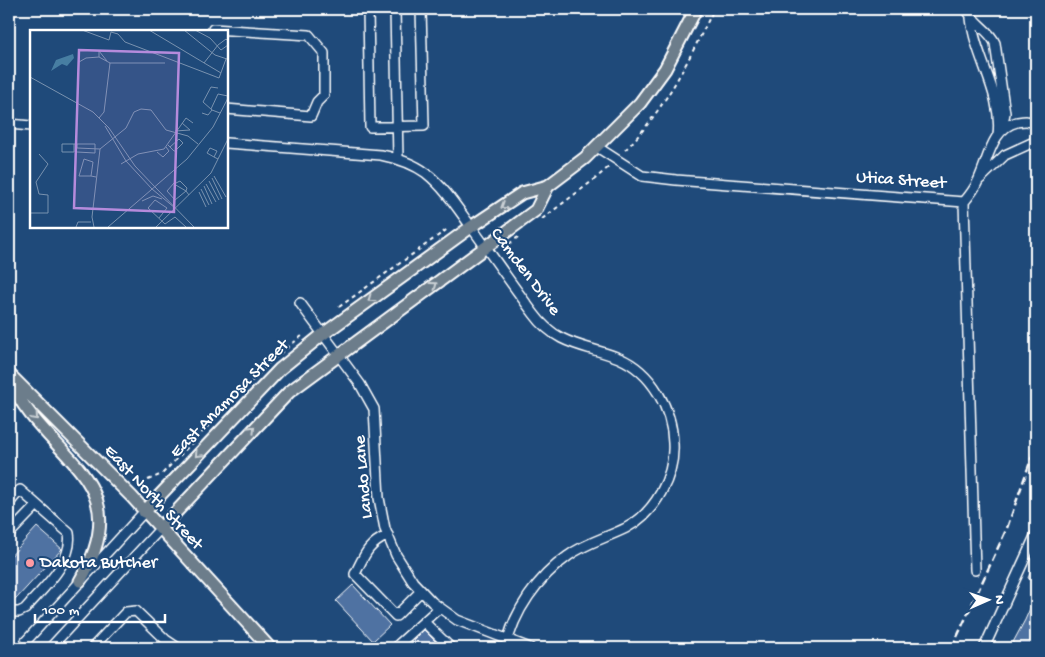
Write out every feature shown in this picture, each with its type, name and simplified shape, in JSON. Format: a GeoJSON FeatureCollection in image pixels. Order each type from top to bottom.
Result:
{"type":"FeatureCollection","features":[{"type":"Feature","properties":{"kind":"main road","name":"East Anamosa Street"},"geometry":{"type":"LineString","coordinates":[[144,512],[280,369],[322,335],[471,227],[522,193],[548,186],[597,147],[640,103],[665,69],[696,9]]}},
{"type":"Feature","properties":{"kind":"main road","name":"East Anamosa Street"},"geometry":{"type":"LineString","coordinates":[[160,529],[289,392],[536,210],[548,186]]}},
{"type":"Feature","properties":{"kind":"main road","name":"East North Street"},"geometry":{"type":"LineString","coordinates":[[9,375],[144,512],[270,648]]}},
{"type":"Feature","properties":{"kind":"main road"},"geometry":{"type":"LineString","coordinates":[[9,375],[17,397],[88,479],[98,504],[101,519],[99,542],[80,581]]}},
{"type":"Feature","properties":{"kind":"street"},"geometry":{"type":"LineString","coordinates":[[368,9],[370,127],[397,128],[424,126],[421,9]]}},
{"type":"Feature","properties":{"kind":"street"},"geometry":{"type":"LineString","coordinates":[[394,9],[398,159]]}},
{"type":"Feature","properties":{"kind":"street"},"geometry":{"type":"LineString","coordinates":[[969,13],[981,60],[997,102],[1000,132]]}},
{"type":"Feature","properties":{"kind":"street"},"geometry":{"type":"LineString","coordinates":[[964,202],[978,181],[1000,132],[1005,113],[995,43],[992,35],[969,13]]}},
{"type":"Feature","properties":{"kind":"street"},"geometry":{"type":"LineString","coordinates":[[213,30],[309,35],[324,53],[324,95],[317,102],[311,116],[228,109]]}},
{"type":"Feature","properties":{"kind":"street"},"geometry":{"type":"LineString","coordinates":[[1000,132],[1014,123],[1026,121],[1036,124]]}},
{"type":"Feature","properties":{"kind":"street"},"geometry":{"type":"LineString","coordinates":[[9,124],[30,126]]}},
{"type":"Feature","properties":{"kind":"street"},"geometry":{"type":"LineString","coordinates":[[978,181],[1005,155],[1036,141]]}},
{"type":"Feature","properties":{"kind":"street","name":"Camden Drive"},"geometry":{"type":"LineString","coordinates":[[228,143],[381,155],[398,159],[426,172],[448,194],[543,326],[580,347],[621,359],[645,376],[666,407],[673,434],[674,448],[670,472],[650,508],[634,523],[576,550],[548,572],[524,603],[507,644]]}},
{"type":"Feature","properties":{"kind":"street","name":"Utica Street"},"geometry":{"type":"LineString","coordinates":[[597,147],[642,176],[964,202],[975,570]]}},
{"type":"Feature","properties":{"kind":"street","name":"Lando Lane"},"geometry":{"type":"LineString","coordinates":[[300,303],[360,384],[374,409],[379,498],[388,535],[396,555],[421,591],[439,608],[457,620],[507,644],[530,648]]}},
{"type":"Feature","properties":{"kind":"street"},"geometry":{"type":"LineString","coordinates":[[9,502],[20,490],[69,533],[70,539],[62,566],[25,609],[19,612],[9,612]]}},
{"type":"Feature","properties":{"kind":"street"},"geometry":{"type":"LineString","coordinates":[[9,534],[37,504]]}},
{"type":"Feature","properties":{"kind":"street","name":"East Anamosa Street"},"geometry":{"type":"LineString","coordinates":[[24,648],[26,641],[144,512]]}},
{"type":"Feature","properties":{"kind":"street","name":"East Anamosa Street"},"geometry":{"type":"LineString","coordinates":[[50,648],[160,529]]}},
{"type":"Feature","properties":{"kind":"street"},"geometry":{"type":"LineString","coordinates":[[984,648],[1036,534]]}},
{"type":"Feature","properties":{"kind":"street"},"geometry":{"type":"LineString","coordinates":[[388,535],[375,541],[368,548],[355,574],[396,616],[421,591]]}},
{"type":"Feature","properties":{"kind":"street"},"geometry":{"type":"LineString","coordinates":[[398,648],[399,644],[439,608]]}},
{"type":"Feature","properties":{"kind":"street"},"geometry":{"type":"LineString","coordinates":[[92,648],[126,612],[131,610],[136,611],[166,640],[178,648]]}},
{"type":"Feature","properties":{"kind":"street"},"geometry":{"type":"LineString","coordinates":[[424,622],[451,648]]}},
{"type":"Feature","properties":{"kind":"path"},"geometry":{"type":"LineString","coordinates":[[625,150],[639,136],[679,79],[714,9]]}},
{"type":"Feature","properties":{"kind":"path"},"geometry":{"type":"LineString","coordinates":[[540,220],[595,179],[610,165]]}},
{"type":"Feature","properties":{"kind":"path"},"geometry":{"type":"LineString","coordinates":[[339,306],[449,228]]}},
{"type":"Feature","properties":{"kind":"path"},"geometry":{"type":"LineString","coordinates":[[509,244],[525,232]]}},
{"type":"Feature","properties":{"kind":"path"},"geometry":{"type":"LineString","coordinates":[[148,480],[162,474],[272,360],[303,335]]}},
{"type":"Feature","properties":{"kind":"building"},"geometry":{"type":"Polygon","coordinates":[[[37,527],[62,549],[16,599],[9,593],[9,558],[37,527]]]}},
{"type":"Feature","properties":{"kind":"building"},"geometry":{"type":"Polygon","coordinates":[[[1031,571],[1036,574],[1036,582],[1028,578],[1031,571]]]}},
{"type":"Feature","properties":{"kind":"building"},"geometry":{"type":"Polygon","coordinates":[[[353,585],[390,625],[373,641],[336,601],[353,585]]]}},
{"type":"Feature","properties":{"kind":"building"},"geometry":{"type":"Polygon","coordinates":[[[1036,595],[1036,648],[1010,648],[1025,620],[1036,595]]]}},
{"type":"Feature","properties":{"kind":"building"},"geometry":{"type":"Polygon","coordinates":[[[424,630],[442,648],[415,648],[410,644],[424,630]]]}},
{"type":"Feature","properties":{"kind":"railway"},"geometry":{"type":"LineString","coordinates":[[952,648],[1007,528],[1036,445]]}},
{"type":"Feature","properties":{"kind":"place","name":"Dakota Butcher"},"geometry":{"type":"Point","coordinates":[30,563]}}]}
